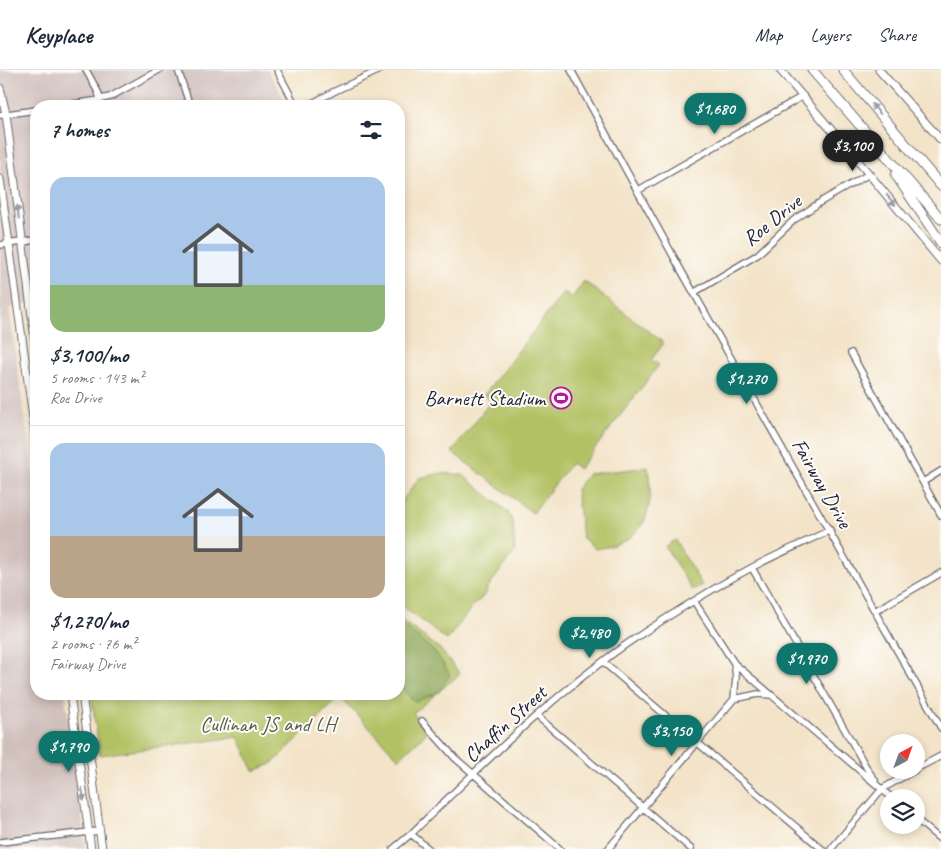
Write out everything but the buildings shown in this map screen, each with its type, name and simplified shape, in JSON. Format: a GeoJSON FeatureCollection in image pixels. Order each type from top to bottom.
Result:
{"type":"FeatureCollection","features":[{"type":"Feature","properties":{"kind":"highway"},"geometry":{"type":"LineString","coordinates":[[812,70],[941,219]]}},
{"type":"Feature","properties":{"kind":"highway"},"geometry":{"type":"LineString","coordinates":[[843,70],[941,186]]}},
{"type":"Feature","properties":{"kind":"highway"},"geometry":{"type":"LineString","coordinates":[[878,148],[941,243]]}},
{"type":"Feature","properties":{"kind":"highway"},"geometry":{"type":"LineString","coordinates":[[919,160],[941,179]]}},
{"type":"Feature","properties":{"kind":"main road"},"geometry":{"type":"LineString","coordinates":[[780,70],[941,261]]}},
{"type":"Feature","properties":{"kind":"main road"},"geometry":{"type":"LineString","coordinates":[[879,70],[941,139]]}},
{"type":"Feature","properties":{"kind":"main road"},"geometry":{"type":"LineString","coordinates":[[0,88],[14,174],[30,300]]}},
{"type":"Feature","properties":{"kind":"main road"},"geometry":{"type":"LineString","coordinates":[[14,174],[0,177],[18,309],[30,372]]}},
{"type":"Feature","properties":{"kind":"main road"},"geometry":{"type":"LineString","coordinates":[[18,309],[30,307]]}},
{"type":"Feature","properties":{"kind":"main road"},"geometry":{"type":"LineString","coordinates":[[71,700],[91,849]]}},
{"type":"Feature","properties":{"kind":"main road"},"geometry":{"type":"LineString","coordinates":[[83,700],[102,849]]}},
{"type":"Feature","properties":{"kind":"main road"},"geometry":{"type":"LineString","coordinates":[[78,756],[90,758]]}},
{"type":"Feature","properties":{"kind":"street"},"geometry":{"type":"LineString","coordinates":[[86,70],[101,99]]}},
{"type":"Feature","properties":{"kind":"street"},"geometry":{"type":"LineString","coordinates":[[95,100],[110,97],[159,70]]}},
{"type":"Feature","properties":{"kind":"street"},"geometry":{"type":"LineString","coordinates":[[178,70],[188,100]]}},
{"type":"Feature","properties":{"kind":"street"},"geometry":{"type":"LineString","coordinates":[[277,70],[293,100]]}},
{"type":"Feature","properties":{"kind":"street","name":"Fairway Drive"},"geometry":{"type":"LineString","coordinates":[[571,70],[941,728]]}},
{"type":"Feature","properties":{"kind":"street"},"geometry":{"type":"LineString","coordinates":[[318,100],[377,71]]}},
{"type":"Feature","properties":{"kind":"street"},"geometry":{"type":"LineString","coordinates":[[638,191],[803,96]]}},
{"type":"Feature","properties":{"kind":"street"},"geometry":{"type":"LineString","coordinates":[[3,115],[30,111]]}},
{"type":"Feature","properties":{"kind":"street","name":"Roe Drive"},"geometry":{"type":"LineString","coordinates":[[695,292],[757,255],[794,220],[822,201],[869,174]]}},
{"type":"Feature","properties":{"kind":"street"},"geometry":{"type":"LineString","coordinates":[[0,245],[30,241]]}},
{"type":"Feature","properties":{"kind":"street"},"geometry":{"type":"LineString","coordinates":[[851,353],[941,514]]}},
{"type":"Feature","properties":{"kind":"street"},"geometry":{"type":"LineString","coordinates":[[923,482],[941,471]]}},
{"type":"Feature","properties":{"kind":"street","name":"Chaffin Street"},"geometry":{"type":"LineString","coordinates":[[393,849],[412,834],[473,774],[537,716],[567,690],[630,642],[694,601],[752,568],[830,530]]}},
{"type":"Feature","properties":{"kind":"street"},"geometry":{"type":"LineString","coordinates":[[752,568],[869,772],[882,789]]}},
{"type":"Feature","properties":{"kind":"street"},"geometry":{"type":"LineString","coordinates":[[876,612],[941,573]]}},
{"type":"Feature","properties":{"kind":"street"},"geometry":{"type":"LineString","coordinates":[[694,601],[734,663],[882,789]]}},
{"type":"Feature","properties":{"kind":"street"},"geometry":{"type":"LineString","coordinates":[[604,662],[822,849]]}},
{"type":"Feature","properties":{"kind":"street"},"geometry":{"type":"LineString","coordinates":[[734,663],[736,677],[734,700]]}},
{"type":"Feature","properties":{"kind":"street"},"geometry":{"type":"LineString","coordinates":[[608,849],[734,700],[758,694],[771,694]]}},
{"type":"Feature","properties":{"kind":"street"},"geometry":{"type":"LineString","coordinates":[[537,716],[691,849]]}},
{"type":"Feature","properties":{"kind":"street"},"geometry":{"type":"LineString","coordinates":[[422,721],[455,758],[560,849]]}},
{"type":"Feature","properties":{"kind":"street"},"geometry":{"type":"LineString","coordinates":[[925,765],[941,756]]}},
{"type":"Feature","properties":{"kind":"street"},"geometry":{"type":"LineString","coordinates":[[882,789],[900,779]]}},
{"type":"Feature","properties":{"kind":"street"},"geometry":{"type":"LineString","coordinates":[[831,849],[880,791]]}},
{"type":"Feature","properties":{"kind":"street"},"geometry":{"type":"LineString","coordinates":[[925,826],[941,840]]}},
{"type":"Feature","properties":{"kind":"street"},"geometry":{"type":"LineString","coordinates":[[0,842],[99,831]]}},
{"type":"Feature","properties":{"kind":"street"},"geometry":{"type":"LineString","coordinates":[[412,834],[429,849]]}},
{"type":"Feature","properties":{"kind":"shaded area"},"geometry":{"type":"Polygon","coordinates":[[[0,70],[268,70],[285,100],[30,100],[30,303],[9,308],[30,453],[30,700],[66,700],[86,849],[0,849],[0,70]]]}},
{"type":"Feature","properties":{"kind":"green space","name":"Barnett Stadium"},"geometry":{"type":"Polygon","coordinates":[[[584,281],[664,343],[651,360],[659,365],[579,469],[571,463],[533,513],[452,452],[491,401],[484,395],[564,292],[572,298],[584,281]]]}},
{"type":"Feature","properties":{"kind":"green space"},"geometry":{"type":"Polygon","coordinates":[[[648,467],[650,479],[649,503],[643,523],[627,539],[614,545],[595,549],[582,537],[576,489],[588,474],[648,467]]]}},
{"type":"Feature","properties":{"kind":"green space"},"geometry":{"type":"Polygon","coordinates":[[[441,473],[463,475],[508,512],[513,523],[515,551],[486,590],[487,592],[476,602],[447,640],[405,608],[405,497],[419,478],[441,473]]]}},
{"type":"Feature","properties":{"kind":"green space"},"geometry":{"type":"Polygon","coordinates":[[[675,540],[702,585],[692,590],[665,546],[675,540]]]}},
{"type":"Feature","properties":{"kind":"green space","name":"Cullinan JS and LH"},"geometry":{"type":"Polygon","coordinates":[[[405,623],[440,649],[460,674],[413,713],[428,731],[399,759],[343,700],[405,700],[405,623]]]}},
{"type":"Feature","properties":{"kind":"green space"},"geometry":{"type":"Polygon","coordinates":[[[405,626],[437,654],[450,675],[439,692],[415,702],[405,692],[405,626]]]}},
{"type":"Feature","properties":{"kind":"green space","name":"Cullinan JS and LH"},"geometry":{"type":"Polygon","coordinates":[[[92,700],[337,700],[272,764],[254,771],[238,737],[100,755],[92,700]]]}},
{"type":"Feature","properties":{"kind":"place","name":"Barnett Stadium"},"geometry":{"type":"Point","coordinates":[561,398]}}]}
